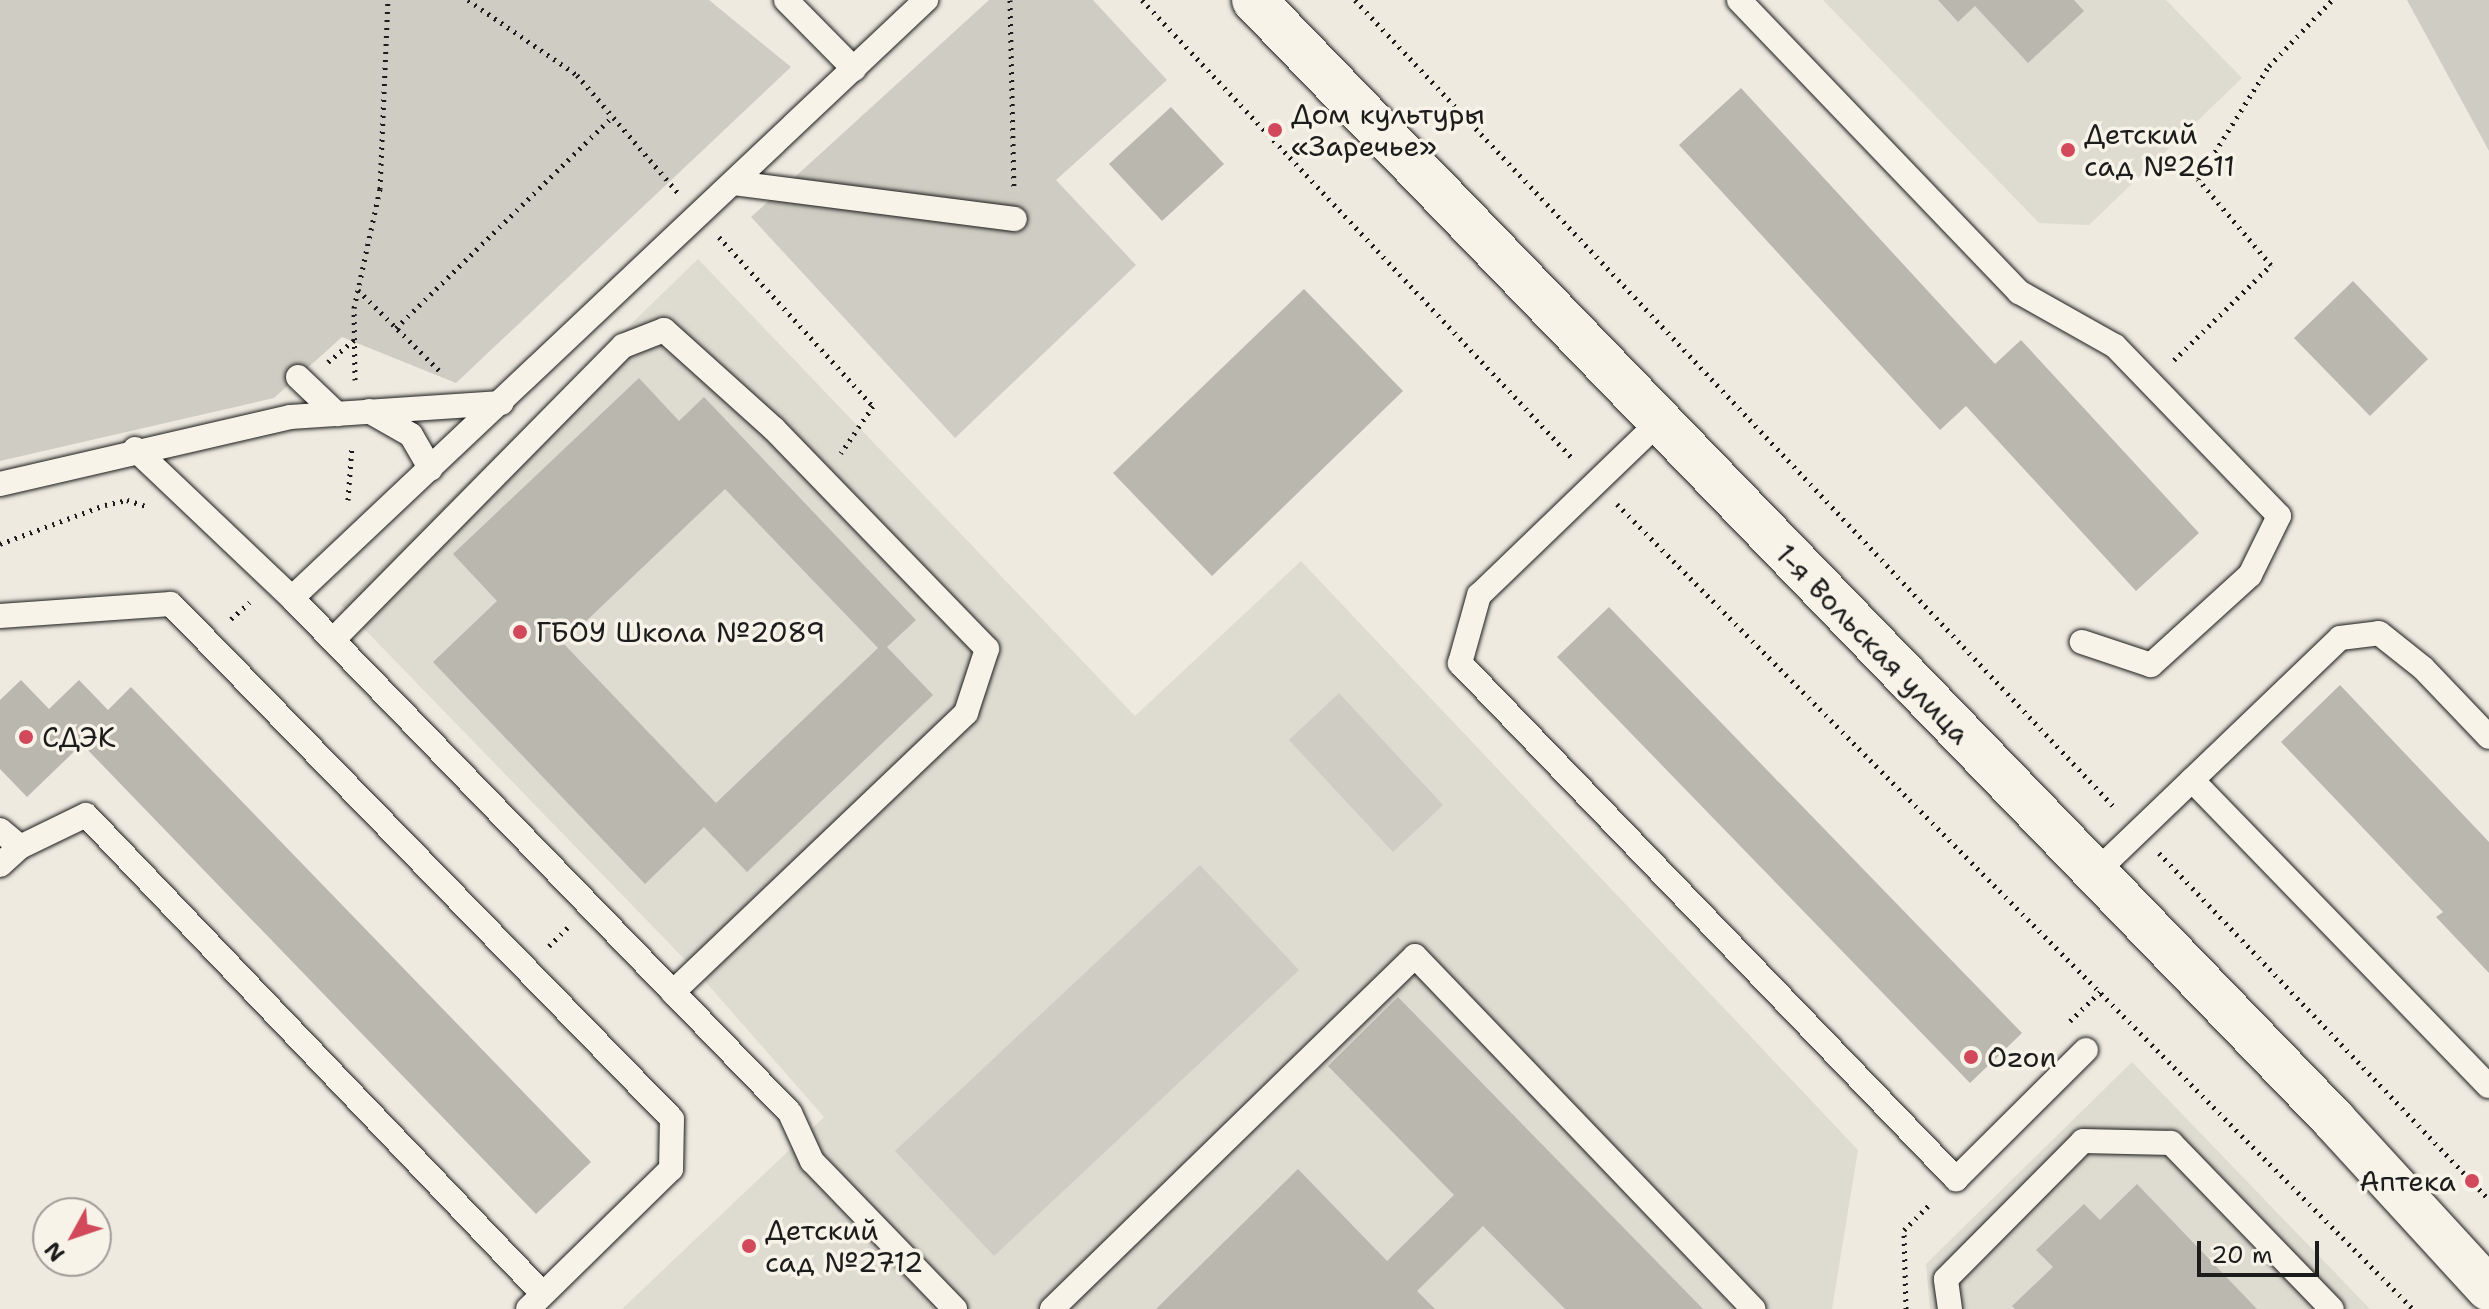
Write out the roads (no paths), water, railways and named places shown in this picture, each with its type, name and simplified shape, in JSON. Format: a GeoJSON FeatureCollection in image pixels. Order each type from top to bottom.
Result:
{"type":"FeatureCollection","features":[{"type":"Feature","properties":{"kind":"street","name":"1-я Вольская улица"},"geometry":{"type":"LineString","coordinates":[[1254,0],[1658,423],[2095,873],[2489,1289]]}},
{"type":"Feature","properties":{"kind":"lane"},"geometry":{"type":"LineString","coordinates":[[786,0],[854,69]]}},
{"type":"Feature","properties":{"kind":"lane"},"geometry":{"type":"LineString","coordinates":[[292,598],[926,0]]}},
{"type":"Feature","properties":{"kind":"lane"},"geometry":{"type":"LineString","coordinates":[[1739,0],[2019,292],[2115,346],[2279,516],[2250,575],[2151,665],[2082,642]]}},
{"type":"Feature","properties":{"kind":"lane"},"geometry":{"type":"LineString","coordinates":[[734,183],[1015,219]]}},
{"type":"Feature","properties":{"kind":"lane"},"geometry":{"type":"LineString","coordinates":[[333,640],[623,346],[664,330],[823,481],[987,649],[966,713],[673,992]]}},
{"type":"Feature","properties":{"kind":"lane"},"geometry":{"type":"LineString","coordinates":[[298,377],[354,412],[411,435],[431,469]]}},
{"type":"Feature","properties":{"kind":"lane"},"geometry":{"type":"LineString","coordinates":[[0,484],[135,449],[290,417],[502,403]]}},
{"type":"Feature","properties":{"kind":"lane"},"geometry":{"type":"LineString","coordinates":[[1658,423],[1479,595],[1460,663],[1956,1179],[2086,1050]]}},
{"type":"Feature","properties":{"kind":"lane"},"geometry":{"type":"LineString","coordinates":[[135,449],[292,598],[790,1113],[812,1161],[955,1309]]}},
{"type":"Feature","properties":{"kind":"lane"},"geometry":{"type":"LineString","coordinates":[[0,616],[171,604],[672,1119],[671,1169],[536,1302],[86,815],[20,847],[0,865]]}},
{"type":"Feature","properties":{"kind":"lane"},"geometry":{"type":"LineString","coordinates":[[2095,873],[2340,638],[2379,633],[2423,668],[2489,737]]}},
{"type":"Feature","properties":{"kind":"lane"},"geometry":{"type":"LineString","coordinates":[[2192,780],[2489,1086]]}},
{"type":"Feature","properties":{"kind":"lane"},"geometry":{"type":"LineString","coordinates":[[0,830],[20,847]]}},
{"type":"Feature","properties":{"kind":"lane"},"geometry":{"type":"LineString","coordinates":[[1052,1309],[1415,956],[1753,1309]]}},
{"type":"Feature","properties":{"kind":"lane"},"geometry":{"type":"LineString","coordinates":[[1950,1309],[1946,1279],[2083,1141],[2171,1143],[2332,1309]]}},
{"type":"Feature","properties":{"kind":"place","name":"Дом культуры «Заречье»"},"geometry":{"type":"Point","coordinates":[1275,130]}},
{"type":"Feature","properties":{"kind":"place","name":"Детский сад №2611"},"geometry":{"type":"Point","coordinates":[2068,150]}},
{"type":"Feature","properties":{"kind":"place","name":"ГБОУ Школа №2089"},"geometry":{"type":"Point","coordinates":[520,632]}},
{"type":"Feature","properties":{"kind":"place","name":"СДЭК"},"geometry":{"type":"Point","coordinates":[26,737]}},
{"type":"Feature","properties":{"kind":"place","name":"Ozon"},"geometry":{"type":"Point","coordinates":[1971,1057]}},
{"type":"Feature","properties":{"kind":"place","name":"Аптека"},"geometry":{"type":"Point","coordinates":[2472,1181]}},
{"type":"Feature","properties":{"kind":"place","name":"Детский сад №2712"},"geometry":{"type":"Point","coordinates":[749,1246]}}]}
